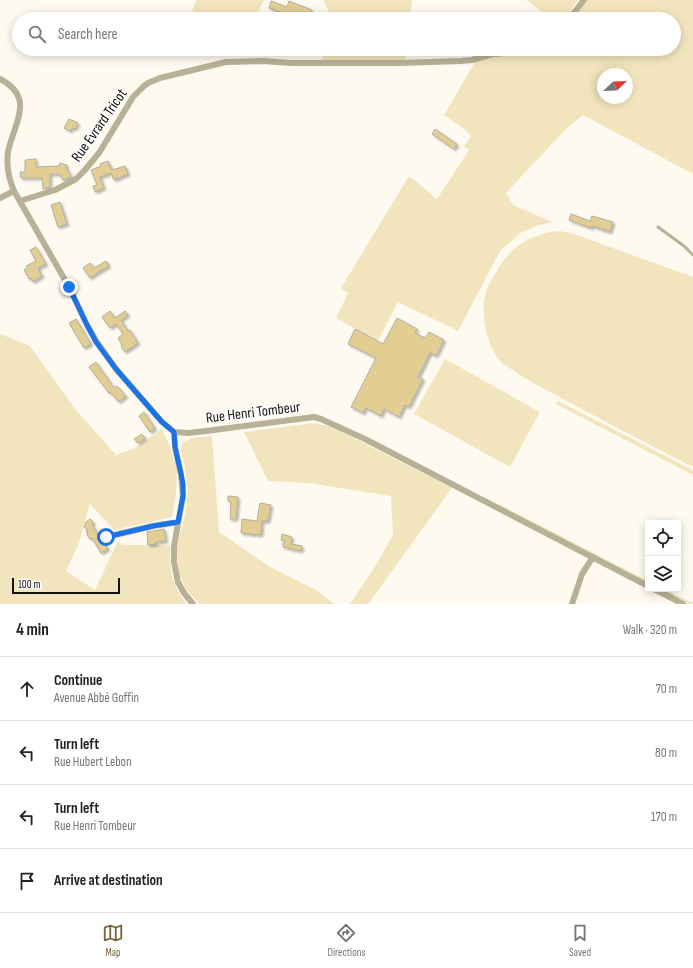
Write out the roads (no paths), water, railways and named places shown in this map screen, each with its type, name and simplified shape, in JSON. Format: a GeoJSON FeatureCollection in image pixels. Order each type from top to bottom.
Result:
{"type":"FeatureCollection","features":[{"type":"Feature","properties":{"kind":"street"},"geometry":{"type":"LineString","coordinates":[[575,12],[584,0]]}},
{"type":"Feature","properties":{"kind":"street","name":"Rue Evrard Tricot"},"geometry":{"type":"LineString","coordinates":[[20,201],[55,190],[76,179],[99,153],[133,97],[144,86],[160,78],[226,62],[263,61],[291,63],[400,63],[461,61],[486,56]]}},
{"type":"Feature","properties":{"kind":"street"},"geometry":{"type":"LineString","coordinates":[[0,79],[7,82],[15,90],[20,102],[20,112],[8,152],[8,171],[14,191],[69,287],[96,342],[116,369],[162,422],[174,432],[175,447],[183,484],[183,496],[174,546],[174,562],[178,582],[193,604]]}},
{"type":"Feature","properties":{"kind":"street"},"geometry":{"type":"LineString","coordinates":[[0,198],[14,191]]}},
{"type":"Feature","properties":{"kind":"street","name":"Rue Henri Tombeur"},"geometry":{"type":"LineString","coordinates":[[174,432],[200,432],[314,417],[321,419],[372,443],[645,584]]}},
{"type":"Feature","properties":{"kind":"street"},"geometry":{"type":"LineString","coordinates":[[106,537],[178,522]]}},
{"type":"Feature","properties":{"kind":"street"},"geometry":{"type":"LineString","coordinates":[[572,604],[582,574],[593,557]]}},
{"type":"Feature","properties":{"kind":"street"},"geometry":{"type":"LineString","coordinates":[[660,592],[683,604]]}},
{"type":"Feature","properties":{"kind":"lane"},"geometry":{"type":"LineString","coordinates":[[658,227],[684,246],[693,255]]}}]}
